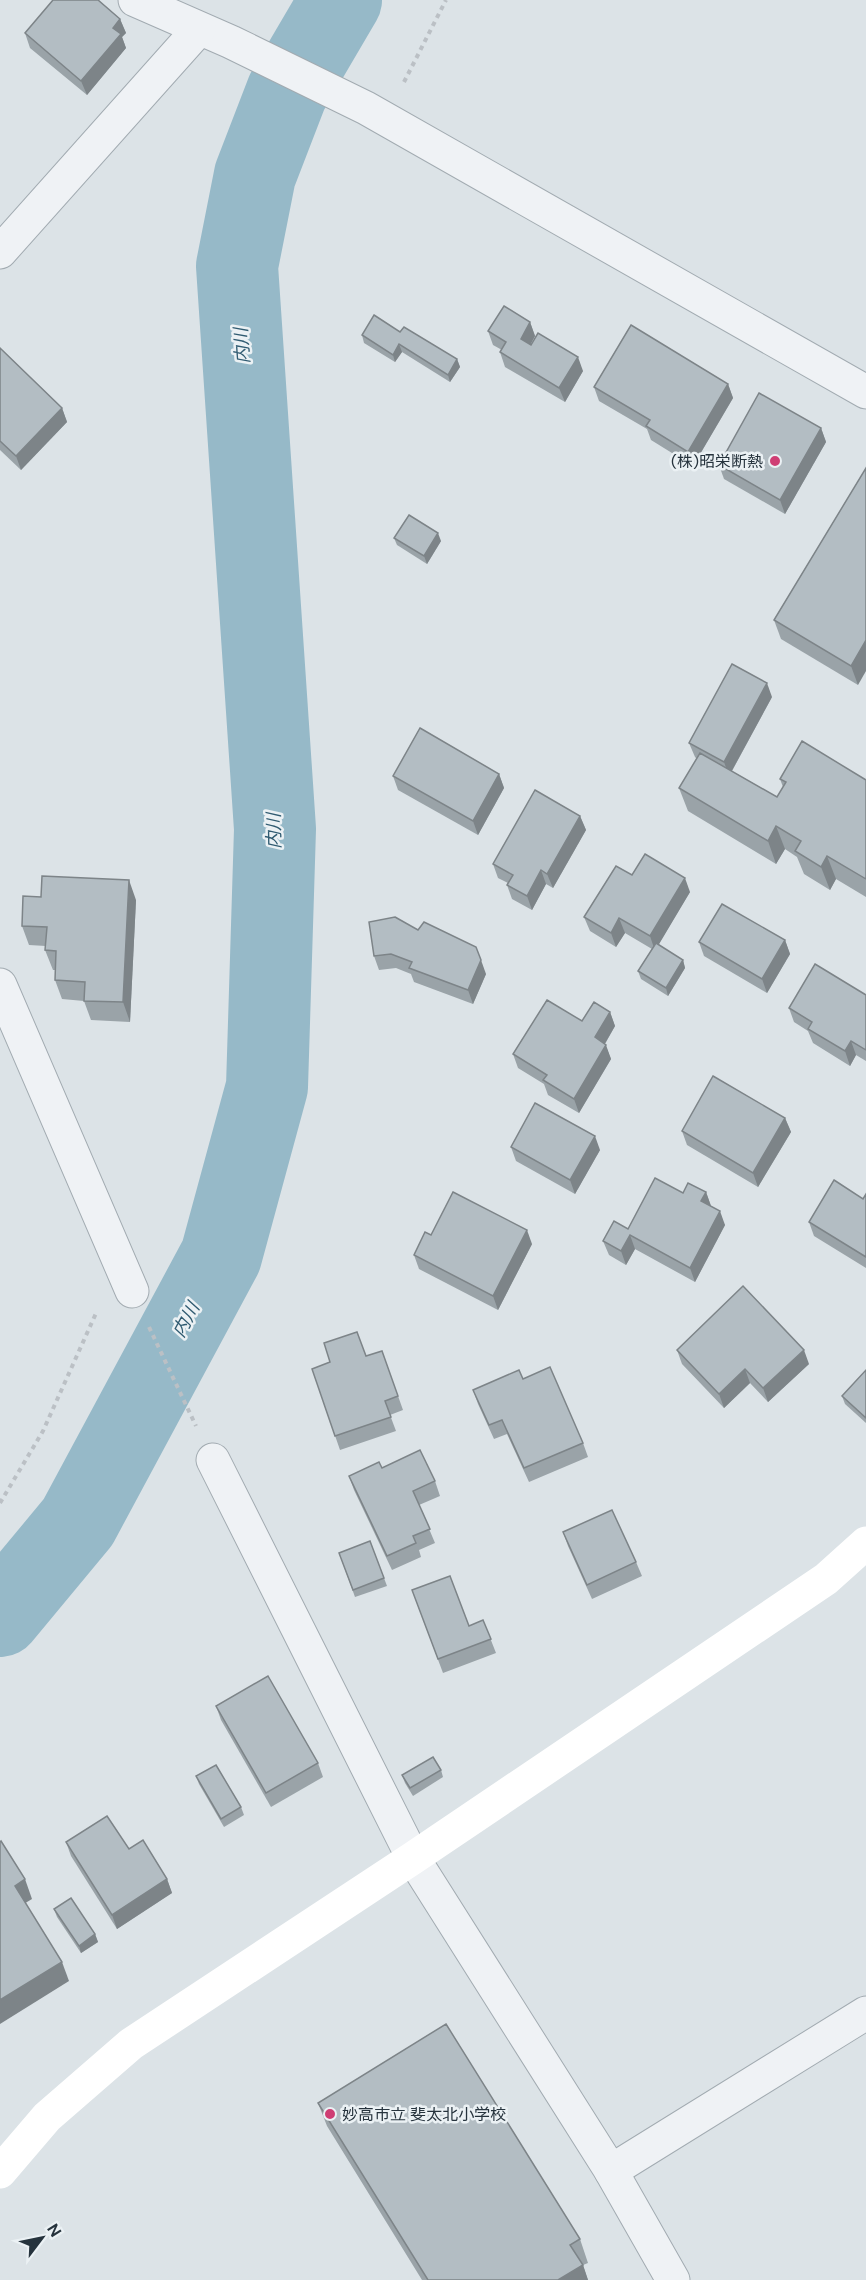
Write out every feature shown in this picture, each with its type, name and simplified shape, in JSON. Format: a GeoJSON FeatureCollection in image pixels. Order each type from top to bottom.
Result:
{"type":"FeatureCollection","features":[{"type":"Feature","properties":{"kind":"street"},"geometry":{"type":"LineString","coordinates":[[135,0],[231,42],[376,113],[866,392]]}},
{"type":"Feature","properties":{"kind":"street"},"geometry":{"type":"LineString","coordinates":[[0,252],[199,29]]}},
{"type":"Feature","properties":{"kind":"street"},"geometry":{"type":"LineString","coordinates":[[0,985],[132,1291]]}},
{"type":"Feature","properties":{"kind":"street"},"geometry":{"type":"LineString","coordinates":[[213,1460],[413,1858],[611,2171],[673,2280]]}},
{"type":"Feature","properties":{"kind":"street"},"geometry":{"type":"LineString","coordinates":[[0,2172],[47,2117],[131,2044],[413,1858],[826,1579],[866,1543]]}},
{"type":"Feature","properties":{"kind":"street"},"geometry":{"type":"LineString","coordinates":[[611,2171],[866,2013]]}},
{"type":"Feature","properties":{"kind":"path"},"geometry":{"type":"LineString","coordinates":[[376,113],[446,0]]}},
{"type":"Feature","properties":{"kind":"path"},"geometry":{"type":"LineString","coordinates":[[0,1503],[43,1431],[119,1261]]}},
{"type":"Feature","properties":{"kind":"path"},"geometry":{"type":"LineString","coordinates":[[132,1291],[213,1460]]}},
{"type":"Feature","properties":{"kind":"building"},"geometry":{"type":"Polygon","coordinates":[[[53,0],[98,0],[120,19],[113,28],[121,34],[81,81],[25,33],[53,0]]]}},
{"type":"Feature","properties":{"kind":"building"},"geometry":{"type":"Polygon","coordinates":[[[504,306],[530,322],[521,339],[531,345],[538,333],[578,357],[559,388],[500,352],[506,342],[488,331],[504,306]]]}},
{"type":"Feature","properties":{"kind":"building"},"geometry":{"type":"Polygon","coordinates":[[[374,315],[400,332],[404,327],[457,359],[448,375],[399,344],[393,355],[362,335],[374,315]]]}},
{"type":"Feature","properties":{"kind":"building"},"geometry":{"type":"Polygon","coordinates":[[[631,325],[728,384],[688,452],[646,426],[650,420],[594,387],[631,325]]]}},
{"type":"Feature","properties":{"kind":"building"},"geometry":{"type":"Polygon","coordinates":[[[0,348],[62,408],[16,456],[0,441],[0,348]]]}},
{"type":"Feature","properties":{"kind":"building","name":"(株)昭栄断熱"},"geometry":{"type":"Polygon","coordinates":[[[759,393],[821,428],[780,500],[719,465],[759,393]]]}},
{"type":"Feature","properties":{"kind":"building"},"geometry":{"type":"Polygon","coordinates":[[[866,468],[866,640],[851,666],[774,620],[866,468]]]}},
{"type":"Feature","properties":{"kind":"building"},"geometry":{"type":"Polygon","coordinates":[[[409,515],[438,533],[424,556],[394,538],[409,515]]]}},
{"type":"Feature","properties":{"kind":"building"},"geometry":{"type":"Polygon","coordinates":[[[732,664],[767,683],[724,762],[689,743],[732,664]]]}},
{"type":"Feature","properties":{"kind":"building"},"geometry":{"type":"Polygon","coordinates":[[[420,728],[499,774],[473,821],[393,776],[420,728]]]}},
{"type":"Feature","properties":{"kind":"building"},"geometry":{"type":"Polygon","coordinates":[[[802,741],[866,780],[866,879],[827,856],[821,867],[795,851],[801,841],[776,826],[768,841],[679,788],[700,753],[777,797],[786,782],[780,779],[802,741]]]}},
{"type":"Feature","properties":{"kind":"building"},"geometry":{"type":"Polygon","coordinates":[[[535,790],[580,816],[547,874],[541,870],[527,896],[507,885],[513,875],[493,864],[535,790]]]}},
{"type":"Feature","properties":{"kind":"building"},"geometry":{"type":"Polygon","coordinates":[[[645,854],[685,878],[650,936],[619,918],[611,933],[584,917],[616,866],[632,875],[645,854]]]}},
{"type":"Feature","properties":{"kind":"building"},"geometry":{"type":"Polygon","coordinates":[[[42,876],[129,880],[123,1002],[84,1001],[85,982],[55,980],[56,951],[45,950],[47,927],[22,926],[23,896],[41,897],[42,876]]]}},
{"type":"Feature","properties":{"kind":"building"},"geometry":{"type":"Polygon","coordinates":[[[722,904],[785,940],[762,979],[699,942],[722,904]]]}},
{"type":"Feature","properties":{"kind":"building"},"geometry":{"type":"Polygon","coordinates":[[[395,917],[418,930],[424,922],[476,947],[481,960],[468,990],[409,968],[412,962],[391,954],[374,956],[369,922],[395,917]]]}},
{"type":"Feature","properties":{"kind":"building"},"geometry":{"type":"Polygon","coordinates":[[[656,943],[683,960],[666,988],[638,971],[656,943]]]}},
{"type":"Feature","properties":{"kind":"building"},"geometry":{"type":"Polygon","coordinates":[[[815,964],[866,995],[866,1050],[851,1041],[845,1051],[808,1029],[812,1022],[789,1008],[815,964]]]}},
{"type":"Feature","properties":{"kind":"building"},"geometry":{"type":"Polygon","coordinates":[[[547,1000],[582,1021],[594,1002],[610,1012],[595,1037],[606,1045],[574,1099],[543,1080],[547,1075],[513,1054],[547,1000]]]}},
{"type":"Feature","properties":{"kind":"building"},"geometry":{"type":"Polygon","coordinates":[[[713,1076],[785,1118],[753,1173],[682,1131],[713,1076]]]}},
{"type":"Feature","properties":{"kind":"building"},"geometry":{"type":"Polygon","coordinates":[[[535,1103],[595,1136],[570,1180],[511,1147],[535,1103]]]}},
{"type":"Feature","properties":{"kind":"building"},"geometry":{"type":"Polygon","coordinates":[[[655,1178],[683,1193],[688,1183],[706,1192],[701,1201],[720,1211],[690,1268],[630,1235],[621,1251],[603,1241],[614,1221],[628,1229],[655,1178]]]}},
{"type":"Feature","properties":{"kind":"building"},"geometry":{"type":"Polygon","coordinates":[[[834,1180],[863,1199],[866,1194],[866,1257],[809,1222],[834,1180]]]}},
{"type":"Feature","properties":{"kind":"building"},"geometry":{"type":"Polygon","coordinates":[[[453,1192],[527,1230],[493,1296],[414,1255],[425,1232],[431,1235],[453,1192]]]}},
{"type":"Feature","properties":{"kind":"building"},"geometry":{"type":"Polygon","coordinates":[[[743,1286],[804,1350],[763,1388],[745,1369],[719,1394],[677,1350],[743,1286]]]}},
{"type":"Feature","properties":{"kind":"building"},"geometry":{"type":"Polygon","coordinates":[[[357,1332],[366,1356],[382,1351],[398,1396],[385,1401],[391,1417],[335,1436],[312,1369],[330,1362],[324,1343],[357,1332]]]}},
{"type":"Feature","properties":{"kind":"building"},"geometry":{"type":"Polygon","coordinates":[[[550,1367],[583,1443],[524,1468],[502,1420],[489,1425],[473,1390],[519,1370],[523,1379],[550,1367]]]}},
{"type":"Feature","properties":{"kind":"building"},"geometry":{"type":"Polygon","coordinates":[[[866,1370],[866,1418],[842,1396],[866,1370]]]}},
{"type":"Feature","properties":{"kind":"building"},"geometry":{"type":"Polygon","coordinates":[[[420,1450],[435,1481],[413,1491],[430,1529],[413,1536],[416,1543],[387,1556],[349,1476],[379,1462],[382,1468],[420,1450]]]}},
{"type":"Feature","properties":{"kind":"building"},"geometry":{"type":"Polygon","coordinates":[[[612,1510],[636,1562],[587,1585],[563,1532],[612,1510]]]}},
{"type":"Feature","properties":{"kind":"building"},"geometry":{"type":"Polygon","coordinates":[[[370,1541],[384,1578],[353,1590],[339,1553],[370,1541]]]}},
{"type":"Feature","properties":{"kind":"building"},"geometry":{"type":"Polygon","coordinates":[[[450,1576],[469,1626],[483,1620],[491,1639],[438,1659],[412,1590],[450,1576]]]}},
{"type":"Feature","properties":{"kind":"building"},"geometry":{"type":"Polygon","coordinates":[[[268,1676],[318,1763],[266,1793],[216,1706],[268,1676]]]}},
{"type":"Feature","properties":{"kind":"building"},"geometry":{"type":"Polygon","coordinates":[[[433,1757],[441,1770],[410,1788],[402,1775],[433,1757]]]}},
{"type":"Feature","properties":{"kind":"building"},"geometry":{"type":"Polygon","coordinates":[[[216,1765],[241,1807],[221,1819],[196,1776],[216,1765]]]}},
{"type":"Feature","properties":{"kind":"building"},"geometry":{"type":"Polygon","coordinates":[[[107,1816],[129,1849],[143,1840],[167,1879],[112,1915],[66,1842],[107,1816]]]}},
{"type":"Feature","properties":{"kind":"building"},"geometry":{"type":"Polygon","coordinates":[[[0,1842],[25,1879],[15,1886],[62,1962],[0,2000],[0,1842]]]}},
{"type":"Feature","properties":{"kind":"building"},"geometry":{"type":"Polygon","coordinates":[[[71,1898],[95,1934],[79,1946],[54,1909],[71,1898]]]}},
{"type":"Feature","properties":{"kind":"building"},"geometry":{"type":"Polygon","coordinates":[[[446,2024],[580,2239],[570,2245],[583,2265],[558,2280],[428,2280],[318,2103],[446,2024]]]}},
{"type":"Feature","properties":{"kind":"waterway","name":"内川"},"geometry":{"type":"LineString","coordinates":[[0,1616],[78,1522],[221,1256],[267,1087],[275,829],[237,266],[255,175],[287,92],[341,0]]}},
{"type":"Feature","properties":{"kind":"place","name":"(株)昭栄断熱"},"geometry":{"type":"Point","coordinates":[775,461]}},
{"type":"Feature","properties":{"kind":"place","name":"妙高市立 斐太北小学校"},"geometry":{"type":"Point","coordinates":[330,2114]}}]}
